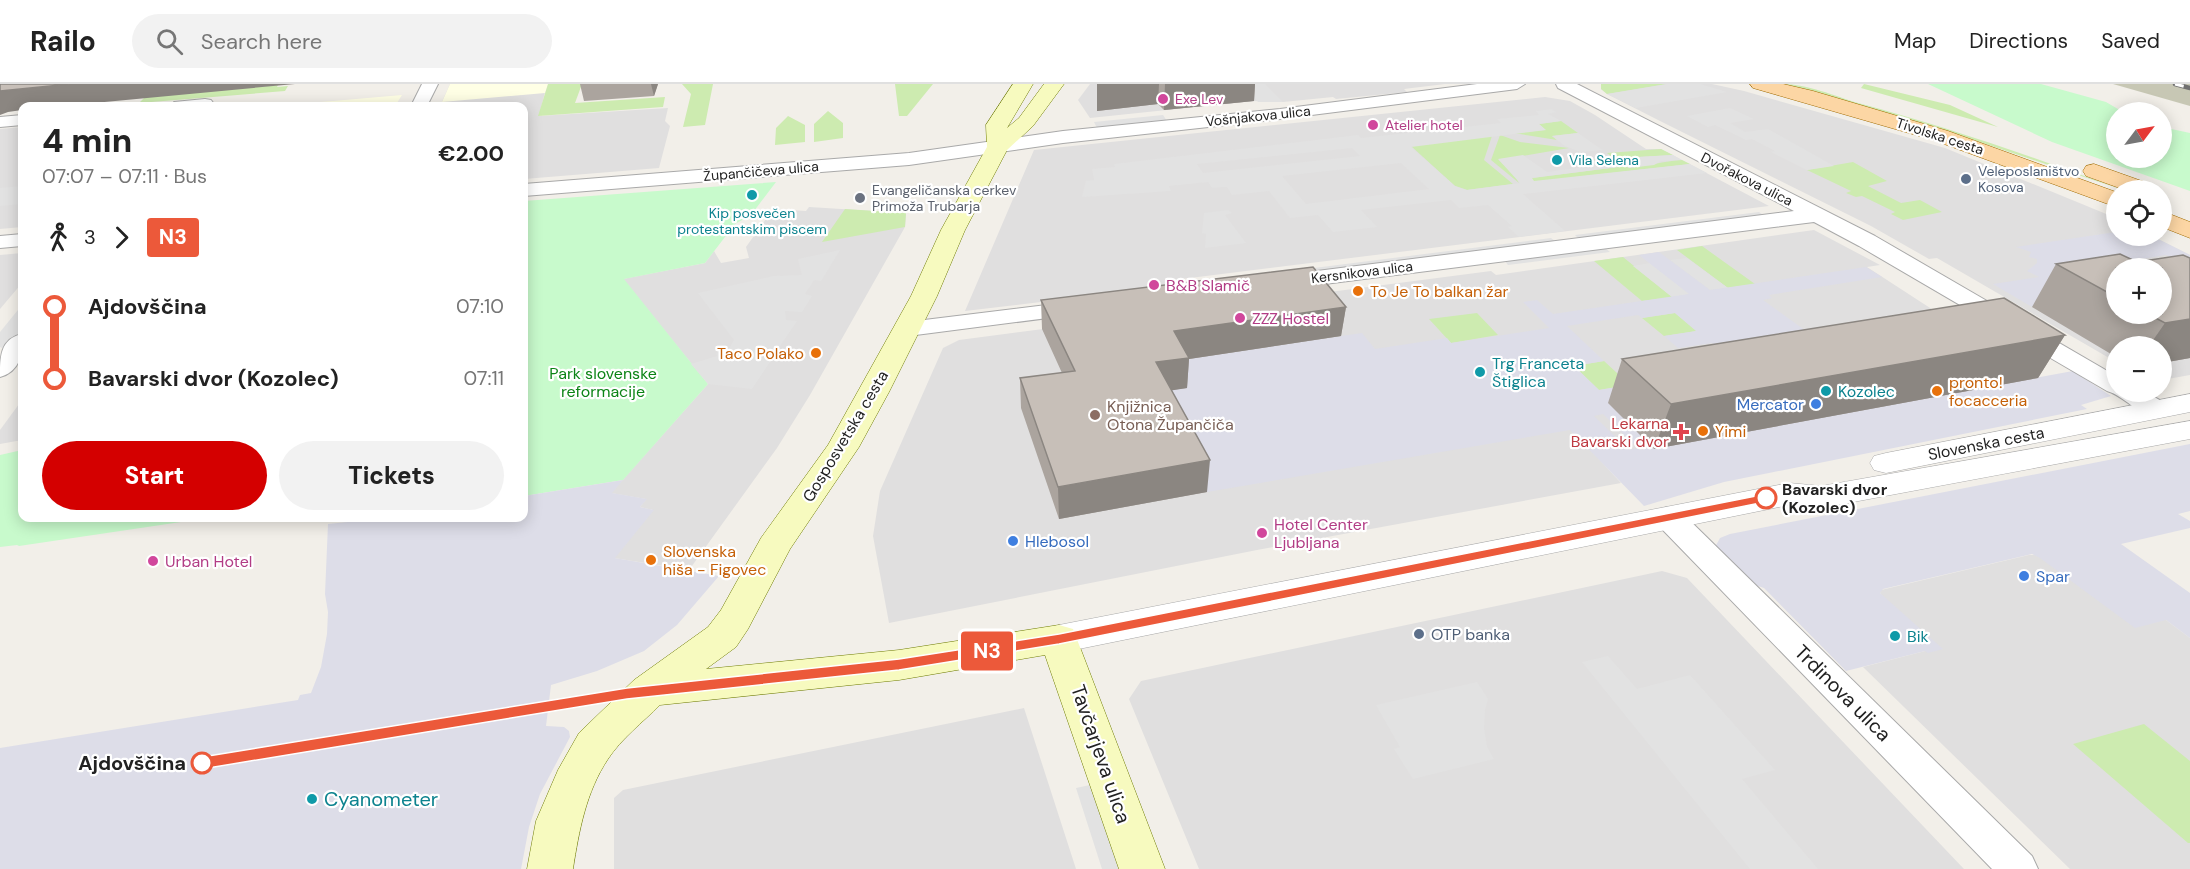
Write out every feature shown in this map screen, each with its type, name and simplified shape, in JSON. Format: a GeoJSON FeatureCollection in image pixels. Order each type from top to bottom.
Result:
{"type":"FeatureCollection","features":[{"type":"Feature","properties":{"kind":"main road","name":"Gosposvetska cesta"},"geometry":{"type":"LineString","coordinates":[[998,147],[996,125],[1023,84]]}},
{"type":"Feature","properties":{"kind":"main road","name":"Gosposvetska cesta"},"geometry":{"type":"LineString","coordinates":[[550,869],[558,820],[580,770],[594,745],[648,691],[722,637],[735,619],[774,546],[843,447],[908,329],[953,230],[998,147],[1026,122],[1054,84]]}},
{"type":"Feature","properties":{"kind":"main road","name":"Tivolska cesta"},"geometry":{"type":"LineString","coordinates":[[1760,84],[1941,136],[2106,196]]}},
{"type":"Feature","properties":{"kind":"main road","name":"Tivolska cesta"},"geometry":{"type":"LineString","coordinates":[[1811,84],[1961,127],[2116,180]]}},
{"type":"Feature","properties":{"kind":"main road"},"geometry":{"type":"LineString","coordinates":[[2172,201],[2190,208]]}},
{"type":"Feature","properties":{"kind":"main road"},"geometry":{"type":"LineString","coordinates":[[2172,223],[2190,231]]}},
{"type":"Feature","properties":{"kind":"main road","name":"Slovenska cesta"},"geometry":{"type":"LineString","coordinates":[[648,691],[899,664],[1059,639]]}},
{"type":"Feature","properties":{"kind":"main road","name":"Tavčarjeva ulica"},"geometry":{"type":"LineString","coordinates":[[1059,639],[1142,869]]}},
{"type":"Feature","properties":{"kind":"street"},"geometry":{"type":"LineString","coordinates":[[421,102],[430,84]]}},
{"type":"Feature","properties":{"kind":"street","name":"Vošnjakova ulica"},"geometry":{"type":"LineString","coordinates":[[998,147],[1517,84]]}},
{"type":"Feature","properties":{"kind":"street","name":"Dvořakova ulica"},"geometry":{"type":"LineString","coordinates":[[1564,84],[1929,276],[2106,380]]}},
{"type":"Feature","properties":{"kind":"street"},"geometry":{"type":"LineString","coordinates":[[0,122],[18,120]]}},
{"type":"Feature","properties":{"kind":"street","name":"Župančičeva ulica"},"geometry":{"type":"LineString","coordinates":[[528,190],[909,159],[998,147]]}},
{"type":"Feature","properties":{"kind":"street","name":"Kersnikova ulica"},"geometry":{"type":"LineString","coordinates":[[1264,285],[1816,215]]}},
{"type":"Feature","properties":{"kind":"street"},"geometry":{"type":"LineString","coordinates":[[0,242],[18,240]]}},
{"type":"Feature","properties":{"kind":"street"},"geometry":{"type":"LineString","coordinates":[[908,329],[1104,305]]}},
{"type":"Feature","properties":{"kind":"street"},"geometry":{"type":"LineString","coordinates":[[0,369],[18,346]]}},
{"type":"Feature","properties":{"kind":"street"},"geometry":{"type":"LineString","coordinates":[[2154,402],[2181,412]]}},
{"type":"Feature","properties":{"kind":"street","name":"Slovenska cesta"},"geometry":{"type":"LineString","coordinates":[[1059,639],[1789,494],[1821,498],[2181,412]]}},
{"type":"Feature","properties":{"kind":"street","name":"Trdinova ulica"},"geometry":{"type":"LineString","coordinates":[[1668,517],[2018,869]]}},
{"type":"Feature","properties":{"kind":"shaded area"},"geometry":{"type":"Polygon","coordinates":[[[450,84],[547,84],[539,116],[668,108],[665,121],[670,126],[659,168],[528,179],[528,102],[442,102],[450,84]]]}},
{"type":"Feature","properties":{"kind":"shaded area"},"geometry":{"type":"Polygon","coordinates":[[[450,84],[548,84],[545,93],[442,102],[450,84]]]}},
{"type":"Feature","properties":{"kind":"shaded area"},"geometry":{"type":"Polygon","coordinates":[[[1090,84],[1445,84],[1404,89],[1407,92],[1336,99],[1333,97],[1283,102],[1253,101],[1090,118],[1078,100],[1090,84]]]}},
{"type":"Feature","properties":{"kind":"shaded area"},"geometry":{"type":"Polygon","coordinates":[[[1243,84],[1265,84],[1283,102],[1258,102],[1243,84]]]}},
{"type":"Feature","properties":{"kind":"shaded area"},"geometry":{"type":"Polygon","coordinates":[[[1601,84],[1712,84],[1744,91],[1945,148],[2106,214],[2106,246],[2172,246],[2190,255],[2190,375],[2172,378],[2172,336],[2106,336],[2106,356],[1937,258],[1929,259],[1871,226],[1601,89],[1601,84]]]}},
{"type":"Feature","properties":{"kind":"shaded area"},"geometry":{"type":"Polygon","coordinates":[[[1667,84],[1700,84],[1727,92],[1636,108],[1607,94],[1667,84]]]}},
{"type":"Feature","properties":{"kind":"shaded area"},"geometry":{"type":"Polygon","coordinates":[[[2113,84],[2190,84],[2190,106],[2113,84]]]}},
{"type":"Feature","properties":{"kind":"shaded area"},"geometry":{"type":"Polygon","coordinates":[[[402,95],[398,102],[319,102],[402,95]]]}},
{"type":"Feature","properties":{"kind":"shaded area"},"geometry":{"type":"Polygon","coordinates":[[[1545,97],[1570,101],[1646,149],[1661,149],[1769,206],[1166,281],[1165,287],[965,311],[1034,150],[1545,97]]]}},
{"type":"Feature","properties":{"kind":"shaded area"},"geometry":{"type":"Polygon","coordinates":[[[1730,108],[1754,119],[1730,123],[1745,132],[1768,129],[1834,166],[1807,170],[1771,152],[1775,151],[1752,139],[1746,140],[1715,125],[1708,127],[1687,116],[1730,108]]]}},
{"type":"Feature","properties":{"kind":"shaded area"},"geometry":{"type":"Polygon","coordinates":[[[1551,109],[1556,112],[1548,114],[1561,121],[1539,124],[1546,130],[1411,147],[1455,186],[1467,190],[1520,183],[1498,159],[1523,155],[1547,172],[1584,167],[1579,163],[1618,158],[1673,155],[1682,160],[1532,178],[1534,181],[1690,164],[1707,173],[1523,194],[1565,231],[1519,237],[1508,227],[1512,226],[1488,205],[1459,208],[1451,200],[1361,210],[1377,227],[1333,232],[1318,215],[1290,218],[1269,191],[1232,195],[1227,187],[1212,188],[1208,182],[1169,186],[1171,191],[1082,197],[1086,181],[1094,180],[1092,169],[1115,167],[1114,164],[1358,135],[1361,138],[1501,123],[1497,119],[1539,115],[1536,111],[1551,109]],[[1352,148],[1197,164],[1203,173],[1360,156],[1352,148]],[[1401,163],[1282,176],[1306,204],[1429,189],[1401,163]]]}},
{"type":"Feature","properties":{"kind":"shaded area"},"geometry":{"type":"Polygon","coordinates":[[[1163,115],[1167,121],[1097,128],[1094,122],[1163,115]]]}},
{"type":"Feature","properties":{"kind":"shaded area"},"geometry":{"type":"Polygon","coordinates":[[[18,127],[18,227],[0,229],[0,129],[18,127]]]}},
{"type":"Feature","properties":{"kind":"shaded area"},"geometry":{"type":"Polygon","coordinates":[[[1578,133],[1603,150],[1580,152],[1565,146],[1552,136],[1578,133]]]}},
{"type":"Feature","properties":{"kind":"shaded area"},"geometry":{"type":"Polygon","coordinates":[[[18,186],[18,204],[0,206],[0,188],[18,186]]]}},
{"type":"Feature","properties":{"kind":"shaded area"},"geometry":{"type":"Polygon","coordinates":[[[809,207],[906,213],[905,227],[810,395],[777,448],[689,570],[614,558],[653,510],[640,507],[646,499],[611,493],[708,384],[623,279],[705,263],[714,251],[721,263],[749,258],[746,247],[773,209],[806,211],[809,207]]]}},
{"type":"Feature","properties":{"kind":"shaded area"},"geometry":{"type":"Polygon","coordinates":[[[1228,210],[1232,213],[1225,215],[1246,243],[1205,248],[1206,234],[1202,233],[1204,213],[1228,210]]]}},
{"type":"Feature","properties":{"kind":"shaded area"},"geometry":{"type":"Polygon","coordinates":[[[1759,212],[1765,216],[1579,239],[1575,235],[1759,212]]]}},
{"type":"Feature","properties":{"kind":"shaded area"},"geometry":{"type":"Polygon","coordinates":[[[1814,230],[1880,265],[1867,267],[2038,378],[1598,458],[1621,483],[1257,550],[889,623],[873,536],[880,491],[943,348],[959,340],[1491,271],[1496,275],[1814,230]]]}},
{"type":"Feature","properties":{"kind":"shaded area"},"geometry":{"type":"Polygon","coordinates":[[[2106,234],[2106,246],[2172,246],[2190,255],[2190,266],[2166,255],[2148,258],[2106,258],[2106,265],[2070,271],[2032,307],[1993,284],[2039,277],[2027,271],[2037,263],[2037,259],[2029,257],[2031,252],[2016,247],[2106,234]]]}},
{"type":"Feature","properties":{"kind":"shaded area"},"geometry":{"type":"Polygon","coordinates":[[[1551,238],[1556,242],[1309,273],[1306,269],[1551,238]]]}},
{"type":"Feature","properties":{"kind":"shaded area"},"geometry":{"type":"Polygon","coordinates":[[[1604,247],[1610,252],[1508,265],[1504,260],[1604,247]]]}},
{"type":"Feature","properties":{"kind":"shaded area"},"geometry":{"type":"Polygon","coordinates":[[[840,250],[821,281],[814,280],[805,294],[812,296],[802,312],[785,311],[786,320],[797,321],[778,349],[765,348],[760,357],[772,359],[752,389],[708,384],[691,364],[717,356],[716,353],[729,349],[734,340],[698,293],[774,276],[802,275],[798,259],[840,250]]]}},
{"type":"Feature","properties":{"kind":"shaded area","name":"Trg Franceta Štiglica"},"geometry":{"type":"Polygon","coordinates":[[[1659,252],[1710,290],[1866,267],[1882,277],[1769,295],[1772,298],[1763,300],[1828,347],[1654,448],[2073,371],[2106,393],[2106,398],[2081,405],[2087,409],[1724,482],[1644,506],[1570,430],[1207,492],[1155,393],[1172,361],[1362,333],[1375,349],[1447,338],[1451,343],[1549,328],[1523,302],[1537,300],[1553,314],[1689,294],[1639,255],[1659,252]],[[1675,313],[1642,318],[1638,315],[1567,326],[1604,361],[1574,366],[1599,390],[1705,372],[1738,363],[1712,343],[1678,348],[1664,336],[1696,331],[1675,313]],[[1603,414],[1594,416],[1629,450],[1638,448],[1603,414]]]}},
{"type":"Feature","properties":{"kind":"shaded area"},"geometry":{"type":"Polygon","coordinates":[[[18,253],[18,288],[0,309],[0,255],[18,253]]]}},
{"type":"Feature","properties":{"kind":"shaded area"},"geometry":{"type":"Polygon","coordinates":[[[1687,258],[1728,288],[1710,290],[1670,260],[1687,258]]]}},
{"type":"Feature","properties":{"kind":"shaded area"},"geometry":{"type":"Polygon","coordinates":[[[1650,263],[1690,294],[1672,297],[1633,266],[1650,263]]]}},
{"type":"Feature","properties":{"kind":"shaded area"},"geometry":{"type":"Polygon","coordinates":[[[18,310],[18,334],[6,350],[0,347],[0,332],[18,310]]]}},
{"type":"Feature","properties":{"kind":"shaded area"},"geometry":{"type":"Polygon","coordinates":[[[18,405],[18,441],[0,444],[0,430],[18,405]]]}},
{"type":"Feature","properties":{"kind":"shaded area"},"geometry":{"type":"Polygon","coordinates":[[[2190,444],[2190,511],[2178,514],[2190,521],[2190,528],[2121,544],[2190,593],[2190,638],[2166,620],[2135,628],[2032,554],[1883,589],[1880,593],[1943,649],[1928,653],[1925,651],[1846,671],[1764,588],[1743,581],[1714,549],[1720,538],[1730,534],[2190,444]]]}},
{"type":"Feature","properties":{"kind":"shaded area","name":"Ajdovščina"},"geometry":{"type":"Polygon","coordinates":[[[623,480],[612,493],[647,499],[640,507],[654,510],[615,558],[719,576],[677,625],[644,651],[597,671],[551,685],[546,726],[564,727],[569,731],[570,737],[540,794],[529,827],[521,869],[0,869],[0,748],[298,700],[300,695],[311,693],[321,667],[327,634],[328,612],[325,594],[328,524],[347,522],[528,522],[528,495],[623,480]]]}},
{"type":"Feature","properties":{"kind":"shaded area"},"geometry":{"type":"Polygon","coordinates":[[[2036,555],[2166,620],[2190,638],[2190,869],[2070,869],[1863,667],[1925,651],[1880,593],[1881,590],[2036,555]]]}},
{"type":"Feature","properties":{"kind":"shaded area"},"geometry":{"type":"Polygon","coordinates":[[[1662,571],[1687,578],[1964,869],[1199,869],[1129,699],[1141,681],[1662,571]]]}},
{"type":"Feature","properties":{"kind":"shaded area"},"geometry":{"type":"Polygon","coordinates":[[[1608,656],[1637,689],[1690,675],[1775,770],[1742,779],[1818,869],[1750,869],[1582,662],[1608,656]]]}},
{"type":"Feature","properties":{"kind":"shaded area"},"geometry":{"type":"Polygon","coordinates":[[[1477,682],[1488,699],[1484,728],[1487,747],[1494,759],[1413,779],[1394,749],[1400,747],[1376,705],[1477,682]]]}},
{"type":"Feature","properties":{"kind":"shaded area"},"geometry":{"type":"Polygon","coordinates":[[[1024,708],[1076,869],[614,869],[614,798],[623,790],[1024,708]]]}},
{"type":"Feature","properties":{"kind":"shaded area"},"geometry":{"type":"Polygon","coordinates":[[[1090,785],[1119,869],[1102,869],[1076,788],[1090,785]]]}},
{"type":"Feature","properties":{"kind":"green space"},"geometry":{"type":"Polygon","coordinates":[[[548,84],[582,84],[575,103],[665,97],[663,107],[538,116],[548,84]]]}},
{"type":"Feature","properties":{"kind":"green space"},"geometry":{"type":"Polygon","coordinates":[[[682,84],[713,84],[705,125],[683,127],[691,94],[682,84]]]}},
{"type":"Feature","properties":{"kind":"green space"},"geometry":{"type":"Polygon","coordinates":[[[895,84],[933,84],[907,116],[899,116],[895,84]]]}},
{"type":"Feature","properties":{"kind":"green space"},"geometry":{"type":"Polygon","coordinates":[[[1601,84],[1667,84],[1607,94],[1601,89],[1601,84]]]}},
{"type":"Feature","properties":{"kind":"green space"},"geometry":{"type":"Polygon","coordinates":[[[1783,84],[1811,88],[1925,122],[2106,184],[1935,127],[1783,84]]]}},
{"type":"Feature","properties":{"kind":"green space"},"geometry":{"type":"Polygon","coordinates":[[[1864,84],[1950,105],[1998,127],[1861,88],[1864,84]]]}},
{"type":"Feature","properties":{"kind":"green space"},"geometry":{"type":"Polygon","coordinates":[[[1928,84],[2041,84],[2106,102],[2106,161],[2052,142],[1928,84]]]}},
{"type":"Feature","properties":{"kind":"green space"},"geometry":{"type":"Polygon","coordinates":[[[288,86],[285,91],[140,102],[145,97],[288,86]]]}},
{"type":"Feature","properties":{"kind":"green space"},"geometry":{"type":"Polygon","coordinates":[[[828,111],[843,123],[843,138],[814,142],[814,124],[828,111]]]}},
{"type":"Feature","properties":{"kind":"green space"},"geometry":{"type":"Polygon","coordinates":[[[788,116],[805,125],[805,142],[775,145],[776,128],[788,116]]]}},
{"type":"Feature","properties":{"kind":"green space"},"geometry":{"type":"Polygon","coordinates":[[[1561,121],[1578,133],[1552,136],[1557,140],[1514,133],[1545,130],[1539,124],[1561,121]]]}},
{"type":"Feature","properties":{"kind":"green space"},"geometry":{"type":"Polygon","coordinates":[[[2172,129],[2190,133],[2190,191],[2172,185],[2172,180],[2159,180],[2125,168],[2172,168],[2172,129]]]}},
{"type":"Feature","properties":{"kind":"green space"},"geometry":{"type":"Polygon","coordinates":[[[1500,135],[1520,142],[1569,148],[1499,160],[1514,174],[1519,183],[1491,160],[1500,135]]]}},
{"type":"Feature","properties":{"kind":"green space"},"geometry":{"type":"Polygon","coordinates":[[[1492,136],[1484,160],[1513,184],[1467,190],[1455,186],[1411,146],[1492,136]]]}},
{"type":"Feature","properties":{"kind":"green space"},"geometry":{"type":"Polygon","coordinates":[[[1661,149],[1673,155],[1590,160],[1612,157],[1607,153],[1661,149]]]}},
{"type":"Feature","properties":{"kind":"green space"},"geometry":{"type":"Polygon","coordinates":[[[1682,160],[1690,164],[1533,182],[1532,178],[1626,166],[1629,168],[1682,160]]]}},
{"type":"Feature","properties":{"kind":"green space"},"geometry":{"type":"Polygon","coordinates":[[[1853,162],[1887,181],[1868,186],[1901,203],[1920,200],[1942,212],[1903,220],[1891,214],[1895,212],[1862,196],[1856,197],[1846,193],[1851,191],[1807,170],[1853,162]]]}},
{"type":"Feature","properties":{"kind":"green space","name":"Park slovenske reformacije"},"geometry":{"type":"Polygon","coordinates":[[[776,182],[751,215],[735,224],[705,263],[624,279],[708,384],[623,480],[528,495],[528,201],[776,182]]]}},
{"type":"Feature","properties":{"kind":"green space"},"geometry":{"type":"Polygon","coordinates":[[[845,209],[906,213],[905,227],[822,242],[845,209]]]}},
{"type":"Feature","properties":{"kind":"green space"},"geometry":{"type":"Polygon","coordinates":[[[1702,246],[1755,284],[1728,288],[1677,250],[1702,246]]]}},
{"type":"Feature","properties":{"kind":"green space"},"geometry":{"type":"Polygon","coordinates":[[[1623,257],[1672,297],[1642,301],[1594,261],[1623,257]]]}},
{"type":"Feature","properties":{"kind":"green space"},"geometry":{"type":"Polygon","coordinates":[[[1477,313],[1498,335],[1451,343],[1429,319],[1477,313]]]}},
{"type":"Feature","properties":{"kind":"green space"},"geometry":{"type":"Polygon","coordinates":[[[1675,313],[1697,331],[1664,336],[1642,318],[1675,313]]]}},
{"type":"Feature","properties":{"kind":"green space"},"geometry":{"type":"Polygon","coordinates":[[[1604,361],[1630,385],[1599,390],[1574,366],[1604,361]]]}},
{"type":"Feature","properties":{"kind":"green space"},"geometry":{"type":"Polygon","coordinates":[[[18,451],[18,522],[181,522],[0,547],[0,455],[18,451]]]}},
{"type":"Feature","properties":{"kind":"green space"},"geometry":{"type":"Polygon","coordinates":[[[2144,724],[2190,761],[2190,843],[2073,744],[2144,724]]]}},
{"type":"Feature","properties":{"kind":"building"},"geometry":{"type":"Polygon","coordinates":[[[0,84],[70,84],[0,91],[0,84]]]}},
{"type":"Feature","properties":{"kind":"building"},"geometry":{"type":"Polygon","coordinates":[[[2120,254],[2128,258],[2106,258],[2106,292],[2056,264],[2120,254]]]}},
{"type":"Feature","properties":{"kind":"building"},"geometry":{"type":"Polygon","coordinates":[[[2183,255],[2190,258],[2190,319],[2172,322],[2172,258],[2163,258],[2183,255]]]}},
{"type":"Feature","properties":{"kind":"building"},"geometry":{"type":"Polygon","coordinates":[[[1313,267],[1346,307],[1174,331],[1189,358],[1156,362],[1210,460],[1058,487],[1020,378],[1075,371],[1041,300],[1313,267]]]}},
{"type":"Feature","properties":{"kind":"building"},"geometry":{"type":"Polygon","coordinates":[[[2004,298],[2065,335],[1671,404],[1622,359],[2004,298]]]}},
{"type":"Feature","properties":{"kind":"railway"},"geometry":{"type":"LineString","coordinates":[[2175,84],[2190,88]]}},
{"type":"Feature","properties":{"kind":"bus line","name":"N3"},"geometry":{"type":"LineString","coordinates":[[202,763],[627,694],[837,672],[1059,639],[1766,498]]}},
{"type":"Feature","properties":{"kind":"place","name":"Exe Lev"},"geometry":{"type":"Point","coordinates":[1163,99]}},
{"type":"Feature","properties":{"kind":"place","name":"Atelier hotel"},"geometry":{"type":"Point","coordinates":[1373,125]}},
{"type":"Feature","properties":{"kind":"place","name":"Vila Selena"},"geometry":{"type":"Point","coordinates":[1557,160]}},
{"type":"Feature","properties":{"kind":"place","name":"Veleposlaništvo Kosova"},"geometry":{"type":"Point","coordinates":[1966,179]}},
{"type":"Feature","properties":{"kind":"place","name":"Kip posvečen protestantskim piscem"},"geometry":{"type":"Point","coordinates":[752,195]}},
{"type":"Feature","properties":{"kind":"place","name":"Evangeličanska cerkev Primoža Trubarja"},"geometry":{"type":"Point","coordinates":[860,198]}},
{"type":"Feature","properties":{"kind":"place","name":"B&B Slamič"},"geometry":{"type":"Point","coordinates":[1154,285]}},
{"type":"Feature","properties":{"kind":"place","name":"To Je To balkan žar"},"geometry":{"type":"Point","coordinates":[1358,291]}},
{"type":"Feature","properties":{"kind":"place","name":"ZZZ Hostel"},"geometry":{"type":"Point","coordinates":[1240,318]}},
{"type":"Feature","properties":{"kind":"place","name":"Taco Polako"},"geometry":{"type":"Point","coordinates":[816,353]}},
{"type":"Feature","properties":{"kind":"place","name":"Trg Franceta Štiglica"},"geometry":{"type":"Point","coordinates":[1480,372]}},
{"type":"Feature","properties":{"kind":"place","name":"Kozolec"},"geometry":{"type":"Point","coordinates":[1826,391]}},
{"type":"Feature","properties":{"kind":"place","name":"pronto! focacceria"},"geometry":{"type":"Point","coordinates":[1937,391]}},
{"type":"Feature","properties":{"kind":"place","name":"Mercator"},"geometry":{"type":"Point","coordinates":[1816,404]}},
{"type":"Feature","properties":{"kind":"place","name":"Knjižnica Otona Župančiča"},"geometry":{"type":"Point","coordinates":[1095,415]}},
{"type":"Feature","properties":{"kind":"place","name":"Yimi"},"geometry":{"type":"Point","coordinates":[1703,431]}},
{"type":"Feature","properties":{"kind":"place","name":"Lekarna Bavarski dvor"},"geometry":{"type":"Point","coordinates":[1681,432]}},
{"type":"Feature","properties":{"kind":"place","name":"Bavarski dvor (Kozolec)"},"geometry":{"type":"Point","coordinates":[1766,498]}},
{"type":"Feature","properties":{"kind":"place","name":"Hotel Center Ljubljana"},"geometry":{"type":"Point","coordinates":[1262,533]}},
{"type":"Feature","properties":{"kind":"place","name":"Hlebosol"},"geometry":{"type":"Point","coordinates":[1013,541]}},
{"type":"Feature","properties":{"kind":"place","name":"Slovenska hiša - Figovec"},"geometry":{"type":"Point","coordinates":[651,560]}},
{"type":"Feature","properties":{"kind":"place","name":"Urban Hotel"},"geometry":{"type":"Point","coordinates":[153,561]}},
{"type":"Feature","properties":{"kind":"place","name":"Spar"},"geometry":{"type":"Point","coordinates":[2024,576]}},
{"type":"Feature","properties":{"kind":"place","name":"OTP banka"},"geometry":{"type":"Point","coordinates":[1419,634]}},
{"type":"Feature","properties":{"kind":"place","name":"Bik"},"geometry":{"type":"Point","coordinates":[1895,636]}},
{"type":"Feature","properties":{"kind":"place","name":"Ajdovščina"},"geometry":{"type":"Point","coordinates":[202,763]}},
{"type":"Feature","properties":{"kind":"place","name":"Cyanometer"},"geometry":{"type":"Point","coordinates":[312,799]}}]}
